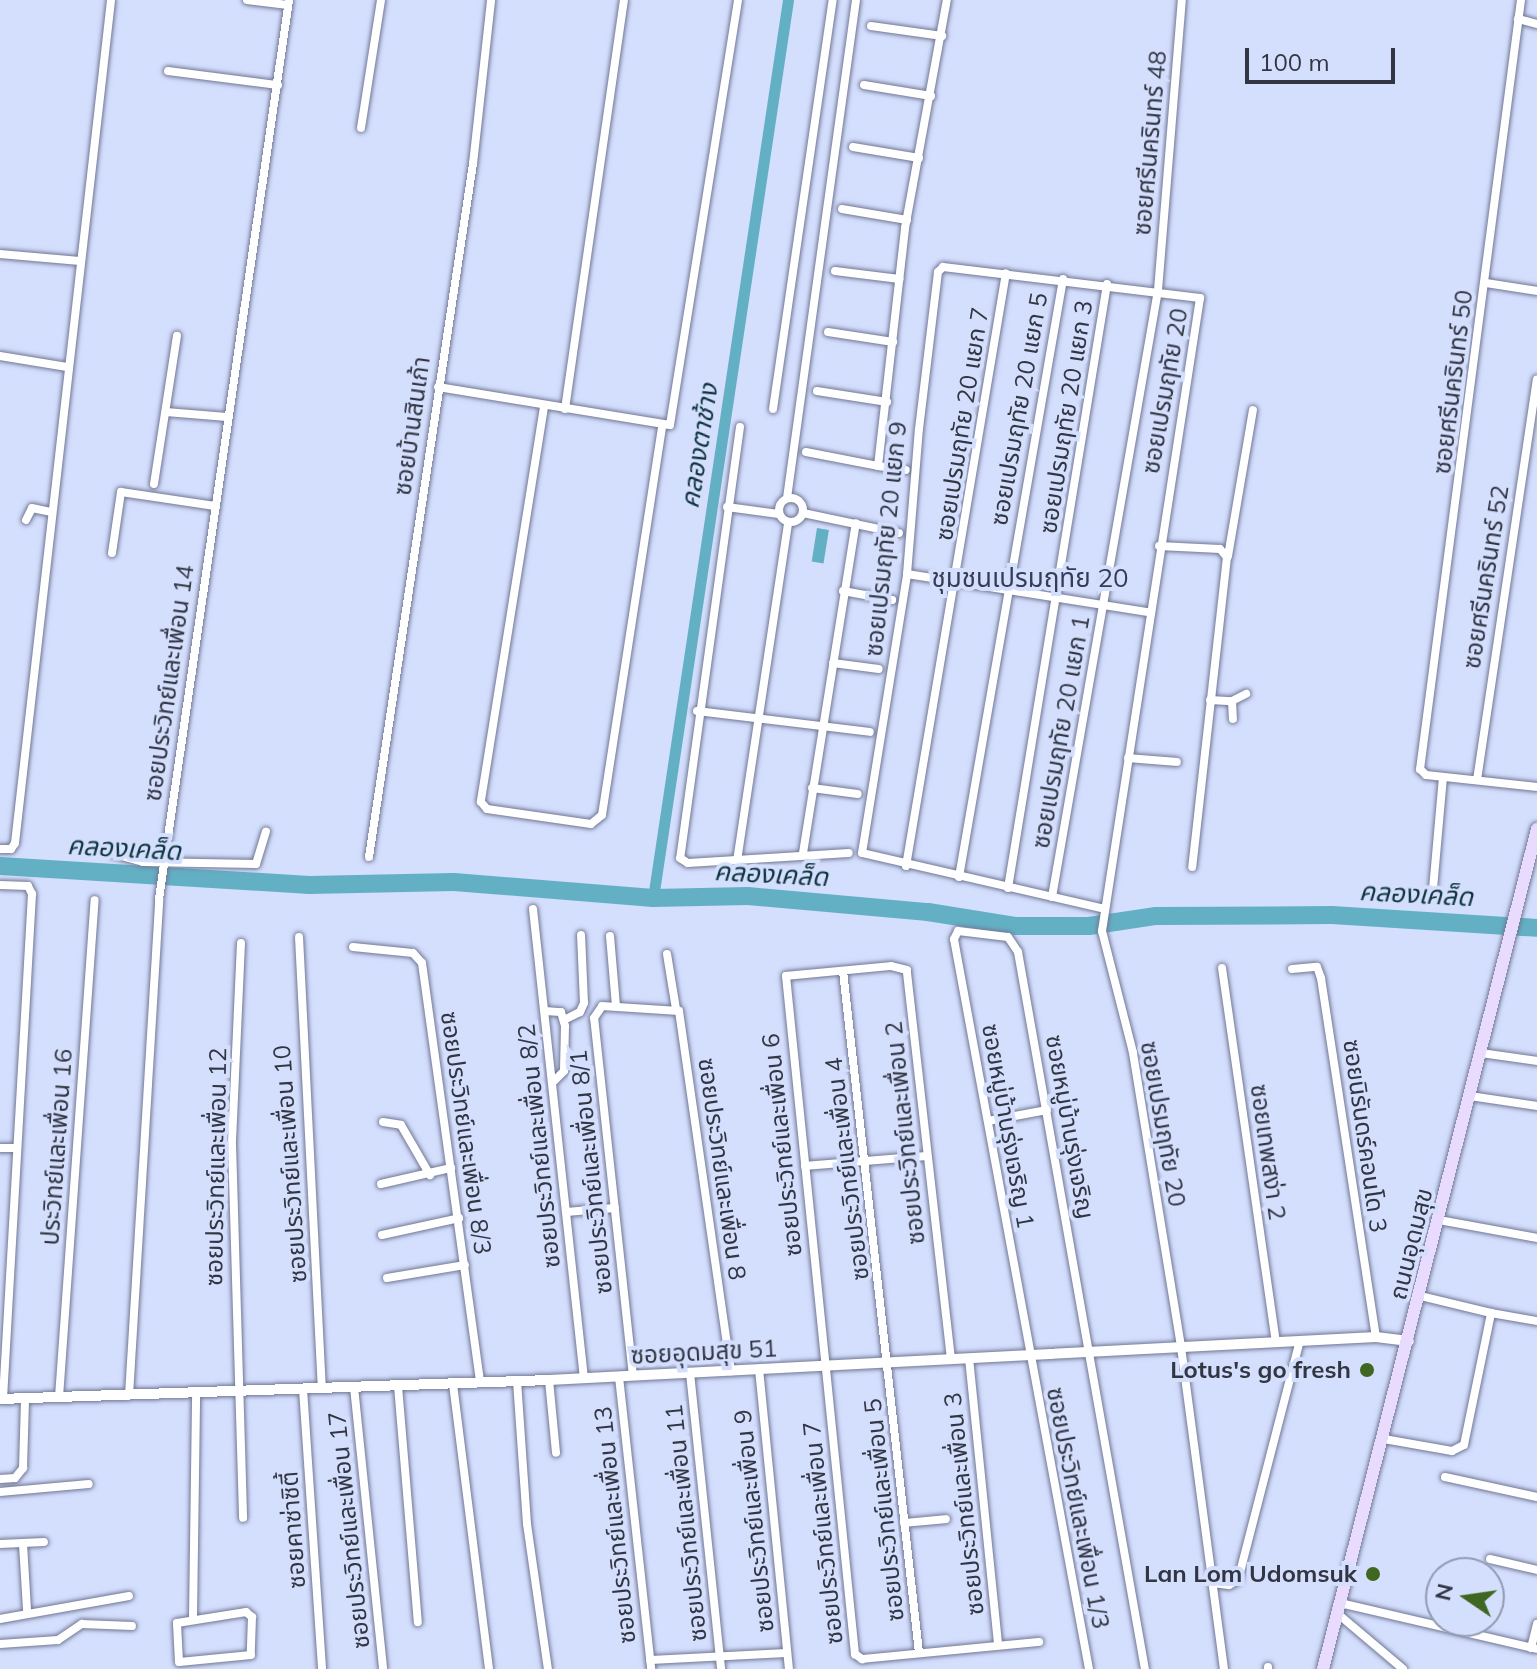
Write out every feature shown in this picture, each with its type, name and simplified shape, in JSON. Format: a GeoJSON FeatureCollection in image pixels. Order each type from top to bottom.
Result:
{"type":"FeatureCollection","features":[{"type":"Feature","properties":{"kind":"main road","name":"ถนนอุดมสุข"},"geometry":{"type":"LineString","coordinates":[[1323,1669],[1537,829]]}},
{"type":"Feature","properties":{"kind":"street"},"geometry":{"type":"LineString","coordinates":[[0,849],[11,849],[15,843],[111,0]]}},
{"type":"Feature","properties":{"kind":"street"},"geometry":{"type":"LineString","coordinates":[[247,0],[288,2]]}},
{"type":"Feature","properties":{"kind":"street"},"geometry":{"type":"LineString","coordinates":[[361,128],[381,0]]}},
{"type":"Feature","properties":{"kind":"street","name":"ซอยบ้านสินเก้า"},"geometry":{"type":"LineString","coordinates":[[369,857],[473,164],[491,0]]}},
{"type":"Feature","properties":{"kind":"street"},"geometry":{"type":"LineString","coordinates":[[565,409],[624,0]]}},
{"type":"Feature","properties":{"kind":"street"},"geometry":{"type":"LineString","coordinates":[[438,387],[662,427],[672,421],[738,0]]}},
{"type":"Feature","properties":{"kind":"street"},"geometry":{"type":"LineString","coordinates":[[773,409],[833,0]]}},
{"type":"Feature","properties":{"kind":"street"},"geometry":{"type":"LineString","coordinates":[[779,514],[787,498],[856,0]]}},
{"type":"Feature","properties":{"kind":"street"},"geometry":{"type":"LineString","coordinates":[[878,466],[907,220],[947,0]]}},
{"type":"Feature","properties":{"kind":"street","name":"ซอยศรีนครินทร์ 48"},"geometry":{"type":"LineString","coordinates":[[1158,290],[1182,0]]}},
{"type":"Feature","properties":{"kind":"street","name":"ซอยศรีนครินทร์ 50"},"geometry":{"type":"LineString","coordinates":[[1443,777],[1420,769],[1521,0]]}},
{"type":"Feature","properties":{"kind":"street","name":"ซอยประวิทย์และเพื่อน 14"},"geometry":{"type":"LineString","coordinates":[[129,1395],[159,899],[288,2]]}},
{"type":"Feature","properties":{"kind":"street"},"geometry":{"type":"LineString","coordinates":[[1518,19],[1537,24]]}},
{"type":"Feature","properties":{"kind":"street"},"geometry":{"type":"LineString","coordinates":[[871,26],[942,36]]}},
{"type":"Feature","properties":{"kind":"street"},"geometry":{"type":"LineString","coordinates":[[168,71],[278,85]]}},
{"type":"Feature","properties":{"kind":"street"},"geometry":{"type":"LineString","coordinates":[[864,85],[931,96]]}},
{"type":"Feature","properties":{"kind":"street"},"geometry":{"type":"LineString","coordinates":[[853,147],[919,158]]}},
{"type":"Feature","properties":{"kind":"street"},"geometry":{"type":"LineString","coordinates":[[842,209],[907,220]]}},
{"type":"Feature","properties":{"kind":"street"},"geometry":{"type":"LineString","coordinates":[[0,254],[80,261]]}},
{"type":"Feature","properties":{"kind":"street","name":"ซอยเปรมฤทัย 20"},"geometry":{"type":"LineString","coordinates":[[938,272],[943,267],[1063,279],[1195,294],[1201,300],[1148,612],[1102,931],[1133,1053],[1181,1347],[1224,1669]]}},
{"type":"Feature","properties":{"kind":"street"},"geometry":{"type":"LineString","coordinates":[[835,271],[900,279]]}},
{"type":"Feature","properties":{"kind":"street","name":"ซอยเปรมฤทัย 20 แยก 9"},"geometry":{"type":"LineString","coordinates":[[906,866],[865,857],[861,851],[907,574],[938,272]]}},
{"type":"Feature","properties":{"kind":"street","name":"ซอยเปรมฤทัย 20 แยก 7"},"geometry":{"type":"LineString","coordinates":[[906,866],[1006,273]]}},
{"type":"Feature","properties":{"kind":"street","name":"ซอยเปรมฤทัย 20 แยก 5"},"geometry":{"type":"LineString","coordinates":[[959,877],[1063,279]]}},
{"type":"Feature","properties":{"kind":"street"},"geometry":{"type":"LineString","coordinates":[[1486,283],[1537,291]]}},
{"type":"Feature","properties":{"kind":"street","name":"ซอยเปรมฤทัย 20 แยก 3"},"geometry":{"type":"LineString","coordinates":[[1008,888],[1107,284]]}},
{"type":"Feature","properties":{"kind":"street","name":"ซอยเปรมฤทัย 20 แยก 1"},"geometry":{"type":"LineString","coordinates":[[1052,897],[1158,290]]}},
{"type":"Feature","properties":{"kind":"street"},"geometry":{"type":"LineString","coordinates":[[828,332],[893,342]]}},
{"type":"Feature","properties":{"kind":"street"},"geometry":{"type":"LineString","coordinates":[[154,484],[177,336]]}},
{"type":"Feature","properties":{"kind":"street"},"geometry":{"type":"LineString","coordinates":[[0,356],[67,367]]}},
{"type":"Feature","properties":{"kind":"street","name":"ซอยศรีนครินทร์ 52"},"geometry":{"type":"LineString","coordinates":[[1477,780],[1537,379]]}},
{"type":"Feature","properties":{"kind":"street"},"geometry":{"type":"LineString","coordinates":[[817,391],[887,402]]}},
{"type":"Feature","properties":{"kind":"street"},"geometry":{"type":"LineString","coordinates":[[544,407],[481,802],[487,809],[591,824],[602,815],[662,427]]}},
{"type":"Feature","properties":{"kind":"street"},"geometry":{"type":"LineString","coordinates":[[1192,867],[1227,557],[1253,410]]}},
{"type":"Feature","properties":{"kind":"street"},"geometry":{"type":"LineString","coordinates":[[166,412],[227,417]]}},
{"type":"Feature","properties":{"kind":"street"},"geometry":{"type":"LineString","coordinates":[[740,427],[697,711],[680,858],[688,863],[803,853],[849,853]]}},
{"type":"Feature","properties":{"kind":"street"},"geometry":{"type":"LineString","coordinates":[[806,452],[906,470]]}},
{"type":"Feature","properties":{"kind":"street"},"geometry":{"type":"LineString","coordinates":[[112,553],[121,492],[215,506]]}},
{"type":"Feature","properties":{"kind":"street"},"geometry":{"type":"LineString","coordinates":[[787,498],[800,501],[803,513]]}},
{"type":"Feature","properties":{"kind":"street"},"geometry":{"type":"LineString","coordinates":[[727,507],[779,514],[788,522]]}},
{"type":"Feature","properties":{"kind":"street"},"geometry":{"type":"LineString","coordinates":[[26,520],[30,509],[51,512]]}},
{"type":"Feature","properties":{"kind":"street"},"geometry":{"type":"LineString","coordinates":[[788,522],[803,513],[899,533]]}},
{"type":"Feature","properties":{"kind":"street"},"geometry":{"type":"LineString","coordinates":[[737,861],[788,522]]}},
{"type":"Feature","properties":{"kind":"street"},"geometry":{"type":"LineString","coordinates":[[803,853],[820,726],[856,523]]}},
{"type":"Feature","properties":{"kind":"street"},"geometry":{"type":"LineString","coordinates":[[1159,546],[1220,549],[1227,557]]}},
{"type":"Feature","properties":{"kind":"street"},"geometry":{"type":"LineString","coordinates":[[907,574],[1148,612]]}},
{"type":"Feature","properties":{"kind":"street"},"geometry":{"type":"LineString","coordinates":[[843,591],[892,600]]}},
{"type":"Feature","properties":{"kind":"street"},"geometry":{"type":"LineString","coordinates":[[833,663],[879,669]]}},
{"type":"Feature","properties":{"kind":"street"},"geometry":{"type":"LineString","coordinates":[[1210,700],[1232,701],[1246,694]]}},
{"type":"Feature","properties":{"kind":"street"},"geometry":{"type":"LineString","coordinates":[[1232,701],[1233,719]]}},
{"type":"Feature","properties":{"kind":"street"},"geometry":{"type":"LineString","coordinates":[[697,711],[870,732]]}},
{"type":"Feature","properties":{"kind":"street"},"geometry":{"type":"LineString","coordinates":[[1128,758],[1177,762]]}},
{"type":"Feature","properties":{"kind":"street"},"geometry":{"type":"LineString","coordinates":[[1433,889],[1443,777],[1537,787]]}},
{"type":"Feature","properties":{"kind":"street"},"geometry":{"type":"LineString","coordinates":[[812,788],[858,794]]}},
{"type":"Feature","properties":{"kind":"street"},"geometry":{"type":"LineString","coordinates":[[114,854],[164,863],[256,864],[266,831]]}},
{"type":"Feature","properties":{"kind":"street"},"geometry":{"type":"LineString","coordinates":[[906,866],[1105,909]]}},
{"type":"Feature","properties":{"kind":"street"},"geometry":{"type":"LineString","coordinates":[[0,885],[32,889],[1,1399]]}},
{"type":"Feature","properties":{"kind":"street","name":"ประวิทย์และเพื่อน 16"},"geometry":{"type":"LineString","coordinates":[[59,1397],[95,900]]}},
{"type":"Feature","properties":{"kind":"street","name":"ซอยประวิทย์และเพื่อน 8/2"},"geometry":{"type":"LineString","coordinates":[[533,909],[584,1378]]}},
{"type":"Feature","properties":{"kind":"street","name":"ซอยหมู่บ้านรุ่งเจริญ 1"},"geometry":{"type":"LineString","coordinates":[[985,934],[958,931],[954,939],[1028,1355]]}},
{"type":"Feature","properties":{"kind":"street","name":"ซอยหมู่บ้านรุ่งเจริญ"},"geometry":{"type":"LineString","coordinates":[[985,934],[1015,941],[1145,1669]]}},
{"type":"Feature","properties":{"kind":"street"},"geometry":{"type":"LineString","coordinates":[[564,1020],[580,1012],[584,1003],[581,935]]}},
{"type":"Feature","properties":{"kind":"street"},"geometry":{"type":"LineString","coordinates":[[610,936],[616,1006],[676,1009]]}},
{"type":"Feature","properties":{"kind":"street","name":"ซอยประวิทย์และเพื่อน 10"},"geometry":{"type":"LineString","coordinates":[[299,937],[322,1388]]}},
{"type":"Feature","properties":{"kind":"street","name":"ซอยประวิทย์และเพื่อน 12"},"geometry":{"type":"LineString","coordinates":[[241,943],[232,1144],[243,1518]]}},
{"type":"Feature","properties":{"kind":"street","name":"ซอยประวิทย์และเพื่อน 8/3"},"geometry":{"type":"LineString","coordinates":[[353,947],[408,952],[420,958],[480,1383]]}},
{"type":"Feature","properties":{"kind":"street","name":"ซอยประวิทย์และเพื่อน 8"},"geometry":{"type":"LineString","coordinates":[[667,954],[731,1371]]}},
{"type":"Feature","properties":{"kind":"street","name":"ซอยประวิทย์และเพื่อน 2"},"geometry":{"type":"LineString","coordinates":[[843,971],[891,966],[907,970],[951,1359]]}},
{"type":"Feature","properties":{"kind":"street","name":"ซอยนิรันดร์คอนโด 3"},"geometry":{"type":"LineString","coordinates":[[1292,969],[1317,967],[1321,978],[1376,1337]]}},
{"type":"Feature","properties":{"kind":"street","name":"ซอยเทพสง่า 2"},"geometry":{"type":"LineString","coordinates":[[1222,968],[1276,1342]]}},
{"type":"Feature","properties":{"kind":"street","name":"ซอยประวิทย์และเพื่อน 4"},"geometry":{"type":"LineString","coordinates":[[843,971],[890,1363]]}},
{"type":"Feature","properties":{"kind":"street","name":"ซอยประวิทย์และเพื่อน 6"},"geometry":{"type":"LineString","coordinates":[[827,1366],[784,978],[843,971]]}},
{"type":"Feature","properties":{"kind":"street","name":"ซอยประวิทย์และเพื่อน 8/1"},"geometry":{"type":"LineString","coordinates":[[616,1006],[596,1009],[594,1018],[633,1376]]}},
{"type":"Feature","properties":{"kind":"street"},"geometry":{"type":"LineString","coordinates":[[545,1011],[556,1010],[564,1020],[564,1071],[553,1082]]}},
{"type":"Feature","properties":{"kind":"street"},"geometry":{"type":"LineString","coordinates":[[1481,1053],[1537,1061]]}},
{"type":"Feature","properties":{"kind":"street"},"geometry":{"type":"LineString","coordinates":[[1470,1096],[1537,1106]]}},
{"type":"Feature","properties":{"kind":"street"},"geometry":{"type":"LineString","coordinates":[[988,1121],[1047,1110]]}},
{"type":"Feature","properties":{"kind":"street"},"geometry":{"type":"LineString","coordinates":[[383,1122],[401,1125],[430,1175]]}},
{"type":"Feature","properties":{"kind":"street"},"geometry":{"type":"LineString","coordinates":[[0,1148],[17,1148]]}},
{"type":"Feature","properties":{"kind":"street"},"geometry":{"type":"LineString","coordinates":[[805,1166],[926,1156]]}},
{"type":"Feature","properties":{"kind":"street"},"geometry":{"type":"LineString","coordinates":[[381,1184],[451,1168]]}},
{"type":"Feature","properties":{"kind":"street"},"geometry":{"type":"LineString","coordinates":[[566,1212],[615,1208]]}},
{"type":"Feature","properties":{"kind":"street"},"geometry":{"type":"LineString","coordinates":[[382,1235],[459,1218]]}},
{"type":"Feature","properties":{"kind":"street"},"geometry":{"type":"LineString","coordinates":[[1439,1220],[1537,1238]]}},
{"type":"Feature","properties":{"kind":"street"},"geometry":{"type":"LineString","coordinates":[[387,1278],[465,1265]]}},
{"type":"Feature","properties":{"kind":"street"},"geometry":{"type":"LineString","coordinates":[[1420,1296],[1537,1321]]}},
{"type":"Feature","properties":{"kind":"street"},"geometry":{"type":"LineString","coordinates":[[1384,1439],[1452,1451],[1464,1445],[1491,1313]]}},
{"type":"Feature","properties":{"kind":"street","name":"ซอยอุดมสุข 51"},"geometry":{"type":"LineString","coordinates":[[1,1399],[619,1377],[1376,1337],[1409,1341]]}},
{"type":"Feature","properties":{"kind":"street"},"geometry":{"type":"LineString","coordinates":[[1213,1583],[1229,1585],[1238,1580],[1300,1341]]}},
{"type":"Feature","properties":{"kind":"street","name":"ซอยประวิทย์และเพื่อน 1/3"},"geometry":{"type":"LineString","coordinates":[[1028,1355],[1089,1669]]}},
{"type":"Feature","properties":{"kind":"street","name":"ซอยประวิทย์และเพื่อน 3"},"geometry":{"type":"LineString","coordinates":[[969,1358],[998,1645]]}},
{"type":"Feature","properties":{"kind":"street","name":"ซอยประวิทย์และเพื่อน 5"},"geometry":{"type":"LineString","coordinates":[[890,1363],[919,1653]]}},
{"type":"Feature","properties":{"kind":"street","name":"ซอยประวิทย์และเพื่อน 7"},"geometry":{"type":"LineString","coordinates":[[827,1366],[855,1654],[862,1659],[1039,1642]]}},
{"type":"Feature","properties":{"kind":"street","name":"ซอยประวิทย์และเพื่อน 9"},"geometry":{"type":"LineString","coordinates":[[759,1369],[789,1669]]}},
{"type":"Feature","properties":{"kind":"street","name":"ซอยประวิทย์และเพื่อน 11"},"geometry":{"type":"LineString","coordinates":[[690,1373],[721,1669]]}},
{"type":"Feature","properties":{"kind":"street","name":"ซอยประวิทย์และเพื่อน 13"},"geometry":{"type":"LineString","coordinates":[[619,1377],[651,1665]]}},
{"type":"Feature","properties":{"kind":"street"},"geometry":{"type":"LineString","coordinates":[[549,1380],[556,1453]]}},
{"type":"Feature","properties":{"kind":"street"},"geometry":{"type":"LineString","coordinates":[[517,1381],[527,1524],[548,1669]]}},
{"type":"Feature","properties":{"kind":"street"},"geometry":{"type":"LineString","coordinates":[[453,1384],[489,1669]]}},
{"type":"Feature","properties":{"kind":"street"},"geometry":{"type":"LineString","coordinates":[[398,1386],[418,1622]]}},
{"type":"Feature","properties":{"kind":"street","name":"ซอยประวิทย์และเพื่อน 17"},"geometry":{"type":"LineString","coordinates":[[354,1387],[383,1669]]}},
{"type":"Feature","properties":{"kind":"street","name":"ซอยคาซ่าซิตี้"},"geometry":{"type":"LineString","coordinates":[[303,1389],[322,1669]]}},
{"type":"Feature","properties":{"kind":"street"},"geometry":{"type":"LineString","coordinates":[[193,1618],[196,1393]]}},
{"type":"Feature","properties":{"kind":"street"},"geometry":{"type":"LineString","coordinates":[[0,1479],[15,1478],[23,1468],[25,1399]]}},
{"type":"Feature","properties":{"kind":"street"},"geometry":{"type":"LineString","coordinates":[[1445,1477],[1537,1497]]}},
{"type":"Feature","properties":{"kind":"street"},"geometry":{"type":"LineString","coordinates":[[0,1492],[89,1484]]}},
{"type":"Feature","properties":{"kind":"street"},"geometry":{"type":"LineString","coordinates":[[904,1523],[946,1519]]}},
{"type":"Feature","properties":{"kind":"street"},"geometry":{"type":"LineString","coordinates":[[0,1544],[44,1542]]}},
{"type":"Feature","properties":{"kind":"street"},"geometry":{"type":"LineString","coordinates":[[23,1544],[27,1610]]}},
{"type":"Feature","properties":{"kind":"street"},"geometry":{"type":"LineString","coordinates":[[1505,1563],[1537,1570]]}},
{"type":"Feature","properties":{"kind":"street"},"geometry":{"type":"LineString","coordinates":[[0,1619],[27,1610],[129,1596]]}},
{"type":"Feature","properties":{"kind":"street"},"geometry":{"type":"LineString","coordinates":[[1339,1609],[1534,1649],[1537,1624]]}},
{"type":"Feature","properties":{"kind":"street"},"geometry":{"type":"LineString","coordinates":[[1339,1609],[1402,1669]]}},
{"type":"Feature","properties":{"kind":"street"},"geometry":{"type":"LineString","coordinates":[[249,1613],[253,1653],[181,1663],[174,1628],[193,1618],[249,1613]]}},
{"type":"Feature","properties":{"kind":"street"},"geometry":{"type":"LineString","coordinates":[[0,1644],[58,1640],[82,1624],[132,1626]]}},
{"type":"Feature","properties":{"kind":"street"},"geometry":{"type":"LineString","coordinates":[[651,1665],[720,1656],[787,1653]]}},
{"type":"Feature","properties":{"kind":"water"},"geometry":{"type":"Polygon","coordinates":[[[817,528],[829,530],[824,563],[812,562],[817,528]]]}},
{"type":"Feature","properties":{"kind":"waterway","name":"คลองตาช้าง"},"geometry":{"type":"LineString","coordinates":[[653,898],[788,0]]}},
{"type":"Feature","properties":{"kind":"waterway","name":"คลองเคล็ด"},"geometry":{"type":"LineString","coordinates":[[0,866],[309,885],[454,882],[653,898],[748,896],[928,912],[1015,926],[1089,926],[1156,916],[1332,915],[1537,928]]}},
{"type":"Feature","properties":{"kind":"place","name":"Lotus's go fresh"},"geometry":{"type":"Point","coordinates":[1367,1370]}},
{"type":"Feature","properties":{"kind":"place","name":"Lan Lom Udomsuk"},"geometry":{"type":"Point","coordinates":[1373,1574]}},
{"type":"Feature","properties":{"kind":"district","name":"ชุมชนเปรมฤทัย 20"},"geometry":{"type":"Point","coordinates":[1030,578]}}]}
